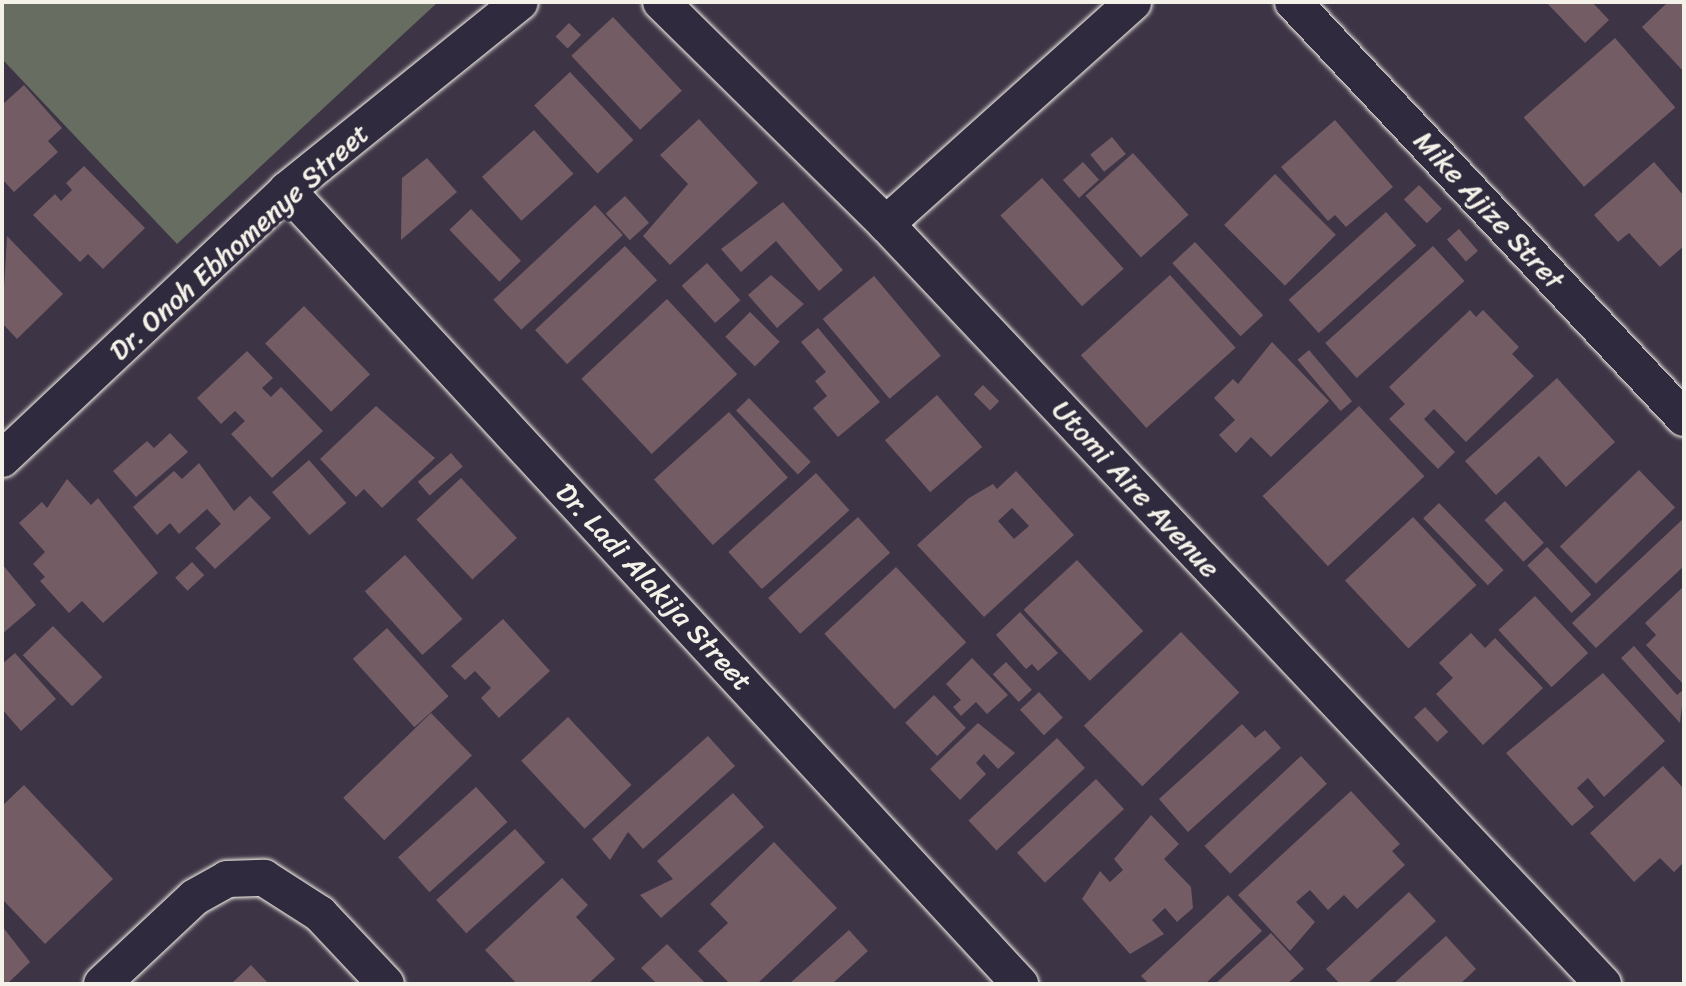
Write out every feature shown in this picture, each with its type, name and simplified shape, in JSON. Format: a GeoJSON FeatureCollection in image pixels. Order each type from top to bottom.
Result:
{"type":"FeatureCollection","features":[{"type":"Feature","properties":{"kind":"street","name":"Dr. Onoh Ebhomenye Street"},"geometry":{"type":"LineString","coordinates":[[2,459],[287,190],[520,2]]}},
{"type":"Feature","properties":{"kind":"street","name":"Utomi Aire Avenue"},"geometry":{"type":"LineString","coordinates":[[661,2],[886,224],[1603,984]]}},
{"type":"Feature","properties":{"kind":"street"},"geometry":{"type":"LineString","coordinates":[[886,224],[1133,2]]}},
{"type":"Feature","properties":{"kind":"street","name":"Mike Ajize Stret"},"geometry":{"type":"LineString","coordinates":[[1293,2],[1684,418]]}},
{"type":"Feature","properties":{"kind":"street","name":"Dr. Ladi Alakija Street"},"geometry":{"type":"LineString","coordinates":[[287,190],[1020,984]]}},
{"type":"Feature","properties":{"kind":"street"},"geometry":{"type":"LineString","coordinates":[[102,984],[195,897],[227,879],[264,878],[320,914],[386,984]]}},
{"type":"Feature","properties":{"kind":"green space"},"geometry":{"type":"Polygon","coordinates":[[[2,2],[438,2],[177,244],[2,59],[2,2]]]}},
{"type":"Feature","properties":{"kind":"building"},"geometry":{"type":"Polygon","coordinates":[[[1546,2],[1592,2],[1609,20],[1585,43],[1546,2]]]}},
{"type":"Feature","properties":{"kind":"building"},"geometry":{"type":"Polygon","coordinates":[[[1668,2],[1684,2],[1684,72],[1642,27],[1668,2]]]}},
{"type":"Feature","properties":{"kind":"building"},"geometry":{"type":"Polygon","coordinates":[[[613,17],[682,91],[640,130],[571,56],[613,17]]]}},
{"type":"Feature","properties":{"kind":"building"},"geometry":{"type":"Polygon","coordinates":[[[569,23],[581,35],[568,48],[556,36],[569,23]]]}},
{"type":"Feature","properties":{"kind":"building"},"geometry":{"type":"Polygon","coordinates":[[[1615,38],[1675,107],[1584,187],[1524,117],[1615,38]]]}},
{"type":"Feature","properties":{"kind":"building"},"geometry":{"type":"Polygon","coordinates":[[[570,72],[633,140],[598,173],[534,105],[570,72]]]}},
{"type":"Feature","properties":{"kind":"building"},"geometry":{"type":"Polygon","coordinates":[[[24,85],[62,128],[48,141],[58,152],[14,192],[2,179],[2,105],[24,85]]]}},
{"type":"Feature","properties":{"kind":"building"},"geometry":{"type":"Polygon","coordinates":[[[699,119],[758,183],[670,265],[643,236],[688,184],[660,155],[699,119]]]}},
{"type":"Feature","properties":{"kind":"building"},"geometry":{"type":"Polygon","coordinates":[[[1335,120],[1393,187],[1346,227],[1335,215],[1328,221],[1281,167],[1335,120]]]}},
{"type":"Feature","properties":{"kind":"building"},"geometry":{"type":"Polygon","coordinates":[[[534,130],[573,174],[521,221],[482,177],[534,130]]]}},
{"type":"Feature","properties":{"kind":"building"},"geometry":{"type":"Polygon","coordinates":[[[1112,137],[1126,154],[1104,172],[1090,155],[1112,137]]]}},
{"type":"Feature","properties":{"kind":"building"},"geometry":{"type":"Polygon","coordinates":[[[1133,153],[1189,215],[1141,258],[1085,196],[1133,153]]]}},
{"type":"Feature","properties":{"kind":"building"},"geometry":{"type":"Polygon","coordinates":[[[427,158],[457,192],[401,240],[402,178],[427,158]]]}},
{"type":"Feature","properties":{"kind":"building"},"geometry":{"type":"Polygon","coordinates":[[[1083,162],[1099,180],[1079,198],[1063,180],[1083,162]]]}},
{"type":"Feature","properties":{"kind":"building"},"geometry":{"type":"Polygon","coordinates":[[[1654,162],[1684,196],[1684,246],[1660,267],[1629,233],[1618,242],[1594,215],[1654,162]]]}},
{"type":"Feature","properties":{"kind":"building"},"geometry":{"type":"Polygon","coordinates":[[[84,166],[145,228],[103,269],[88,254],[80,262],[33,215],[55,194],[61,201],[72,190],[66,183],[84,166]]]}},
{"type":"Feature","properties":{"kind":"building"},"geometry":{"type":"Polygon","coordinates":[[[1275,174],[1336,235],[1285,286],[1224,225],[1275,174]]]}},
{"type":"Feature","properties":{"kind":"building"},"geometry":{"type":"Polygon","coordinates":[[[1042,178],[1124,269],[1082,306],[1000,215],[1042,178]]]}},
{"type":"Feature","properties":{"kind":"building"},"geometry":{"type":"Polygon","coordinates":[[[1419,185],[1442,209],[1427,223],[1404,200],[1419,185]]]}},
{"type":"Feature","properties":{"kind":"building"},"geometry":{"type":"Polygon","coordinates":[[[625,196],[649,223],[630,240],[606,213],[625,196]]]}},
{"type":"Feature","properties":{"kind":"building"},"geometry":{"type":"Polygon","coordinates":[[[783,202],[843,270],[819,291],[776,241],[741,272],[721,249],[783,202]]]}},
{"type":"Feature","properties":{"kind":"building"},"geometry":{"type":"Polygon","coordinates":[[[595,205],[623,235],[521,330],[493,300],[595,205]]]}},
{"type":"Feature","properties":{"kind":"building"},"geometry":{"type":"Polygon","coordinates":[[[471,209],[521,261],[499,282],[449,230],[471,209]]]}},
{"type":"Feature","properties":{"kind":"building"},"geometry":{"type":"Polygon","coordinates":[[[1386,212],[1416,245],[1319,333],[1289,300],[1386,212]]]}},
{"type":"Feature","properties":{"kind":"building"},"geometry":{"type":"Polygon","coordinates":[[[1459,229],[1478,251],[1466,261],[1447,239],[1459,229]]]}},
{"type":"Feature","properties":{"kind":"building"},"geometry":{"type":"Polygon","coordinates":[[[7,236],[63,294],[17,339],[2,323],[7,236]]]}},
{"type":"Feature","properties":{"kind":"building"},"geometry":{"type":"Polygon","coordinates":[[[1195,242],[1263,315],[1241,336],[1172,263],[1195,242]]]}},
{"type":"Feature","properties":{"kind":"building"},"geometry":{"type":"Polygon","coordinates":[[[625,246],[657,280],[567,364],[535,330],[625,246]]]}},
{"type":"Feature","properties":{"kind":"building"},"geometry":{"type":"Polygon","coordinates":[[[1433,246],[1464,281],[1357,378],[1325,343],[1433,246]]]}},
{"type":"Feature","properties":{"kind":"building"},"geometry":{"type":"Polygon","coordinates":[[[707,263],[740,300],[715,323],[682,286],[707,263]]]}},
{"type":"Feature","properties":{"kind":"building"},"geometry":{"type":"Polygon","coordinates":[[[771,275],[804,304],[777,328],[748,295],[771,275]]]}},
{"type":"Feature","properties":{"kind":"building"},"geometry":{"type":"Polygon","coordinates":[[[1170,275],[1236,348],[1146,428],[1081,355],[1170,275]]]}},
{"type":"Feature","properties":{"kind":"building"},"geometry":{"type":"Polygon","coordinates":[[[874,276],[941,356],[890,399],[823,319],[874,276]]]}},
{"type":"Feature","properties":{"kind":"building"},"geometry":{"type":"Polygon","coordinates":[[[667,299],[737,374],[652,454],[581,379],[667,299]]]}},
{"type":"Feature","properties":{"kind":"building"},"geometry":{"type":"Polygon","coordinates":[[[304,306],[370,374],[331,412],[265,344],[304,306]]]}},
{"type":"Feature","properties":{"kind":"building"},"geometry":{"type":"Polygon","coordinates":[[[1470,310],[1476,317],[1483,310],[1519,347],[1512,354],[1534,376],[1466,442],[1434,409],[1424,419],[1455,452],[1438,469],[1389,419],[1405,404],[1389,387],[1470,310]]]}},
{"type":"Feature","properties":{"kind":"building"},"geometry":{"type":"Polygon","coordinates":[[[750,312],[780,342],[755,366],[725,337],[750,312]]]}},
{"type":"Feature","properties":{"kind":"building"},"geometry":{"type":"Polygon","coordinates":[[[818,328],[880,402],[838,437],[813,408],[827,396],[815,381],[826,372],[801,342],[818,328]]]}},
{"type":"Feature","properties":{"kind":"building"},"geometry":{"type":"Polygon","coordinates":[[[1272,342],[1329,401],[1271,457],[1251,437],[1236,453],[1219,435],[1235,420],[1214,398],[1233,379],[1238,384],[1272,342]]]}},
{"type":"Feature","properties":{"kind":"building"},"geometry":{"type":"Polygon","coordinates":[[[1309,350],[1352,401],[1341,411],[1298,360],[1309,350]]]}},
{"type":"Feature","properties":{"kind":"building"},"geometry":{"type":"Polygon","coordinates":[[[247,351],[273,378],[262,388],[271,397],[281,387],[323,431],[272,478],[231,434],[245,421],[235,411],[221,424],[197,398],[247,351]]]}},
{"type":"Feature","properties":{"kind":"building"},"geometry":{"type":"Polygon","coordinates":[[[1557,378],[1615,442],[1566,487],[1539,456],[1496,495],[1465,461],[1557,378]]]}},
{"type":"Feature","properties":{"kind":"building"},"geometry":{"type":"Polygon","coordinates":[[[983,385],[999,401],[990,410],[974,394],[983,385]]]}},
{"type":"Feature","properties":{"kind":"building"},"geometry":{"type":"Polygon","coordinates":[[[937,395],[982,447],[930,492],[885,440],[937,395]]]}},
{"type":"Feature","properties":{"kind":"building"},"geometry":{"type":"Polygon","coordinates":[[[749,398],[811,462],[798,475],[736,411],[749,398]]]}},
{"type":"Feature","properties":{"kind":"building"},"geometry":{"type":"Polygon","coordinates":[[[376,406],[435,458],[382,508],[364,489],[356,497],[320,459],[376,406]]]}},
{"type":"Feature","properties":{"kind":"building"},"geometry":{"type":"Polygon","coordinates":[[[1359,406],[1424,476],[1328,566],[1262,496],[1359,406]]]}},
{"type":"Feature","properties":{"kind":"building"},"geometry":{"type":"Polygon","coordinates":[[[729,412],[788,477],[713,545],[654,480],[729,412]]]}},
{"type":"Feature","properties":{"kind":"building"},"geometry":{"type":"Polygon","coordinates":[[[170,433],[188,452],[136,497],[113,471],[147,441],[154,448],[170,433]]]}},
{"type":"Feature","properties":{"kind":"building"},"geometry":{"type":"Polygon","coordinates":[[[451,453],[463,467],[430,495],[418,482],[451,453]]]}},
{"type":"Feature","properties":{"kind":"building"},"geometry":{"type":"Polygon","coordinates":[[[309,460],[346,503],[309,535],[272,492],[309,460]]]}},
{"type":"Feature","properties":{"kind":"building"},"geometry":{"type":"Polygon","coordinates":[[[199,463],[234,511],[250,496],[271,518],[215,569],[195,548],[221,524],[207,509],[179,534],[170,523],[157,535],[133,507],[174,471],[182,479],[199,463]]]}},
{"type":"Feature","properties":{"kind":"building"},"geometry":{"type":"Polygon","coordinates":[[[1639,470],[1675,507],[1596,584],[1560,546],[1639,470]]]}},
{"type":"Feature","properties":{"kind":"building"},"geometry":{"type":"Polygon","coordinates":[[[1016,471],[1074,535],[984,617],[917,545],[969,498],[993,484],[997,489],[1016,471]],[[1012,508],[998,521],[1014,539],[1029,526],[1012,508]]]}},
{"type":"Feature","properties":{"kind":"building"},"geometry":{"type":"Polygon","coordinates":[[[816,473],[849,510],[762,589],[728,552],[816,473]]]}},
{"type":"Feature","properties":{"kind":"building"},"geometry":{"type":"Polygon","coordinates":[[[461,478],[517,538],[472,580],[416,520],[461,478]]]}},
{"type":"Feature","properties":{"kind":"building"},"geometry":{"type":"Polygon","coordinates":[[[67,479],[91,505],[98,498],[158,573],[103,623],[82,601],[69,613],[40,581],[45,577],[33,564],[45,552],[19,523],[42,502],[47,508],[67,479]]]}},
{"type":"Feature","properties":{"kind":"building"},"geometry":{"type":"Polygon","coordinates":[[[1505,501],[1544,543],[1523,562],[1485,520],[1505,501]]]}},
{"type":"Feature","properties":{"kind":"building"},"geometry":{"type":"Polygon","coordinates":[[[1439,503],[1504,570],[1488,585],[1423,518],[1439,503]]]}},
{"type":"Feature","properties":{"kind":"building"},"geometry":{"type":"Polygon","coordinates":[[[858,517],[890,553],[800,634],[768,598],[858,517]]]}},
{"type":"Feature","properties":{"kind":"building"},"geometry":{"type":"Polygon","coordinates":[[[1413,517],[1476,585],[1408,648],[1345,580],[1413,517]]]}},
{"type":"Feature","properties":{"kind":"building"},"geometry":{"type":"Polygon","coordinates":[[[1684,518],[1684,566],[1596,648],[1572,623],[1684,518]]]}},
{"type":"Feature","properties":{"kind":"building"},"geometry":{"type":"Polygon","coordinates":[[[1547,547],[1591,595],[1572,613],[1527,565],[1547,547]]]}},
{"type":"Feature","properties":{"kind":"building"},"geometry":{"type":"Polygon","coordinates":[[[405,555],[463,619],[422,655],[365,591],[405,555]]]}},
{"type":"Feature","properties":{"kind":"building"},"geometry":{"type":"Polygon","coordinates":[[[1077,560],[1143,631],[1090,681],[1024,610],[1077,560]]]}},
{"type":"Feature","properties":{"kind":"building"},"geometry":{"type":"Polygon","coordinates":[[[192,562],[204,575],[187,591],[175,578],[192,562]]]}},
{"type":"Feature","properties":{"kind":"building"},"geometry":{"type":"Polygon","coordinates":[[[2,564],[36,605],[2,634],[2,564]]]}},
{"type":"Feature","properties":{"kind":"building"},"geometry":{"type":"Polygon","coordinates":[[[896,567],[966,642],[895,709],[824,634],[896,567]]]}},
{"type":"Feature","properties":{"kind":"building"},"geometry":{"type":"Polygon","coordinates":[[[1684,586],[1684,685],[1646,645],[1656,635],[1645,623],[1684,586]]]}},
{"type":"Feature","properties":{"kind":"building"},"geometry":{"type":"Polygon","coordinates":[[[1535,596],[1588,653],[1552,687],[1498,630],[1535,596]]]}},
{"type":"Feature","properties":{"kind":"building"},"geometry":{"type":"Polygon","coordinates":[[[1020,612],[1058,653],[1038,671],[1032,664],[1026,669],[996,635],[1020,612]]]}},
{"type":"Feature","properties":{"kind":"building"},"geometry":{"type":"Polygon","coordinates":[[[503,619],[550,671],[499,718],[481,698],[491,688],[475,671],[465,680],[451,666],[503,619]]]}},
{"type":"Feature","properties":{"kind":"building"},"geometry":{"type":"Polygon","coordinates":[[[53,626],[102,677],[72,706],[23,655],[53,626]]]}},
{"type":"Feature","properties":{"kind":"building"},"geometry":{"type":"Polygon","coordinates":[[[387,628],[449,696],[414,727],[353,659],[387,628]]]}},
{"type":"Feature","properties":{"kind":"building"},"geometry":{"type":"Polygon","coordinates":[[[1181,632],[1239,692],[1142,786],[1084,726],[1181,632]]]}},
{"type":"Feature","properties":{"kind":"building"},"geometry":{"type":"Polygon","coordinates":[[[1471,633],[1485,648],[1495,638],[1543,688],[1483,745],[1436,694],[1453,678],[1439,663],[1471,633]]]}},
{"type":"Feature","properties":{"kind":"building"},"geometry":{"type":"Polygon","coordinates":[[[1634,646],[1677,695],[1684,689],[1680,723],[1621,658],[1634,646]]]}},
{"type":"Feature","properties":{"kind":"building"},"geometry":{"type":"Polygon","coordinates":[[[15,653],[56,699],[21,731],[2,709],[2,664],[15,653]]]}},
{"type":"Feature","properties":{"kind":"building"},"geometry":{"type":"Polygon","coordinates":[[[972,658],[1008,695],[987,714],[976,702],[961,716],[953,707],[961,700],[946,684],[972,658]]]}},
{"type":"Feature","properties":{"kind":"building"},"geometry":{"type":"Polygon","coordinates":[[[1006,662],[1032,690],[1019,702],[993,674],[1006,662]]]}},
{"type":"Feature","properties":{"kind":"building"},"geometry":{"type":"Polygon","coordinates":[[[1603,673],[1665,741],[1604,797],[1588,778],[1577,788],[1594,807],[1572,826],[1506,753],[1603,673]]]}},
{"type":"Feature","properties":{"kind":"building"},"geometry":{"type":"Polygon","coordinates":[[[1039,692],[1063,718],[1044,735],[1020,710],[1039,692]]]}},
{"type":"Feature","properties":{"kind":"building"},"geometry":{"type":"Polygon","coordinates":[[[934,695],[966,728],[937,756],[905,723],[934,695]]]}},
{"type":"Feature","properties":{"kind":"building"},"geometry":{"type":"Polygon","coordinates":[[[1425,707],[1448,732],[1437,742],[1414,717],[1425,707]]]}},
{"type":"Feature","properties":{"kind":"building"},"geometry":{"type":"Polygon","coordinates":[[[431,713],[472,755],[384,840],[343,798],[431,713]]]}},
{"type":"Feature","properties":{"kind":"building"},"geometry":{"type":"Polygon","coordinates":[[[568,717],[631,785],[585,829],[521,761],[568,717]]]}},
{"type":"Feature","properties":{"kind":"building"},"geometry":{"type":"Polygon","coordinates":[[[978,723],[1015,753],[998,769],[984,754],[976,763],[986,774],[960,800],[930,769],[978,723]]]}},
{"type":"Feature","properties":{"kind":"building"},"geometry":{"type":"Polygon","coordinates":[[[1242,724],[1255,738],[1265,730],[1281,748],[1188,832],[1159,799],[1242,724]]]}},
{"type":"Feature","properties":{"kind":"building"},"geometry":{"type":"Polygon","coordinates":[[[708,736],[735,766],[643,849],[628,832],[610,860],[592,839],[708,736]]]}},
{"type":"Feature","properties":{"kind":"building"},"geometry":{"type":"Polygon","coordinates":[[[1057,738],[1085,768],[996,851],[969,821],[1057,738]]]}},
{"type":"Feature","properties":{"kind":"building"},"geometry":{"type":"Polygon","coordinates":[[[1301,756],[1327,784],[1230,874],[1204,846],[1301,756]]]}},
{"type":"Feature","properties":{"kind":"building"},"geometry":{"type":"Polygon","coordinates":[[[1663,766],[1684,789],[1684,862],[1674,872],[1660,858],[1634,882],[1590,833],[1663,766]]]}},
{"type":"Feature","properties":{"kind":"building"},"geometry":{"type":"Polygon","coordinates":[[[1096,779],[1124,809],[1045,883],[1017,853],[1096,779]]]}},
{"type":"Feature","properties":{"kind":"building"},"geometry":{"type":"Polygon","coordinates":[[[24,785],[113,879],[45,944],[2,899],[2,806],[24,785]]]}},
{"type":"Feature","properties":{"kind":"building"},"geometry":{"type":"Polygon","coordinates":[[[476,787],[507,822],[429,892],[398,857],[476,787]]]}},
{"type":"Feature","properties":{"kind":"building"},"geometry":{"type":"Polygon","coordinates":[[[1351,791],[1400,844],[1392,851],[1405,865],[1357,909],[1344,895],[1328,910],[1310,890],[1296,902],[1315,922],[1290,951],[1238,895],[1351,791]]]}},
{"type":"Feature","properties":{"kind":"building"},"geometry":{"type":"Polygon","coordinates":[[[733,793],[764,827],[661,918],[640,895],[673,879],[657,861],[733,793]]]}},
{"type":"Feature","properties":{"kind":"building"},"geometry":{"type":"Polygon","coordinates":[[[1151,815],[1179,844],[1164,859],[1191,887],[1193,908],[1177,922],[1165,908],[1152,920],[1164,934],[1130,954],[1082,899],[1100,871],[1110,882],[1123,870],[1114,859],[1151,815]]]}},
{"type":"Feature","properties":{"kind":"building"},"geometry":{"type":"Polygon","coordinates":[[[515,829],[545,862],[466,933],[436,900],[515,829]]]}},
{"type":"Feature","properties":{"kind":"building"},"geometry":{"type":"Polygon","coordinates":[[[774,842],[837,908],[757,984],[730,984],[698,951],[728,923],[710,904],[774,842]]]}},
{"type":"Feature","properties":{"kind":"building"},"geometry":{"type":"Polygon","coordinates":[[[562,878],[588,905],[576,917],[615,959],[588,984],[517,984],[485,950],[562,878]]]}},
{"type":"Feature","properties":{"kind":"building"},"geometry":{"type":"Polygon","coordinates":[[[1409,892],[1436,921],[1367,984],[1340,984],[1326,969],[1409,892]]]}},
{"type":"Feature","properties":{"kind":"building"},"geometry":{"type":"Polygon","coordinates":[[[1228,895],[1262,931],[1205,984],[1149,984],[1141,976],[1228,895]]]}},
{"type":"Feature","properties":{"kind":"building"},"geometry":{"type":"Polygon","coordinates":[[[2,926],[30,962],[7,984],[2,984],[2,926]]]}},
{"type":"Feature","properties":{"kind":"building"},"geometry":{"type":"Polygon","coordinates":[[[849,930],[868,951],[832,984],[789,984],[849,930]]]}},
{"type":"Feature","properties":{"kind":"building"},"geometry":{"type":"Polygon","coordinates":[[[1271,933],[1304,969],[1287,984],[1215,984],[1271,933]]]}},
{"type":"Feature","properties":{"kind":"building"},"geometry":{"type":"Polygon","coordinates":[[[1446,936],[1476,969],[1460,984],[1393,984],[1446,936]]]}},
{"type":"Feature","properties":{"kind":"building"},"geometry":{"type":"Polygon","coordinates":[[[667,944],[706,984],[657,984],[641,968],[667,944]]]}},
{"type":"Feature","properties":{"kind":"building"},"geometry":{"type":"Polygon","coordinates":[[[251,965],[269,984],[231,984],[251,965]]]}}]}
